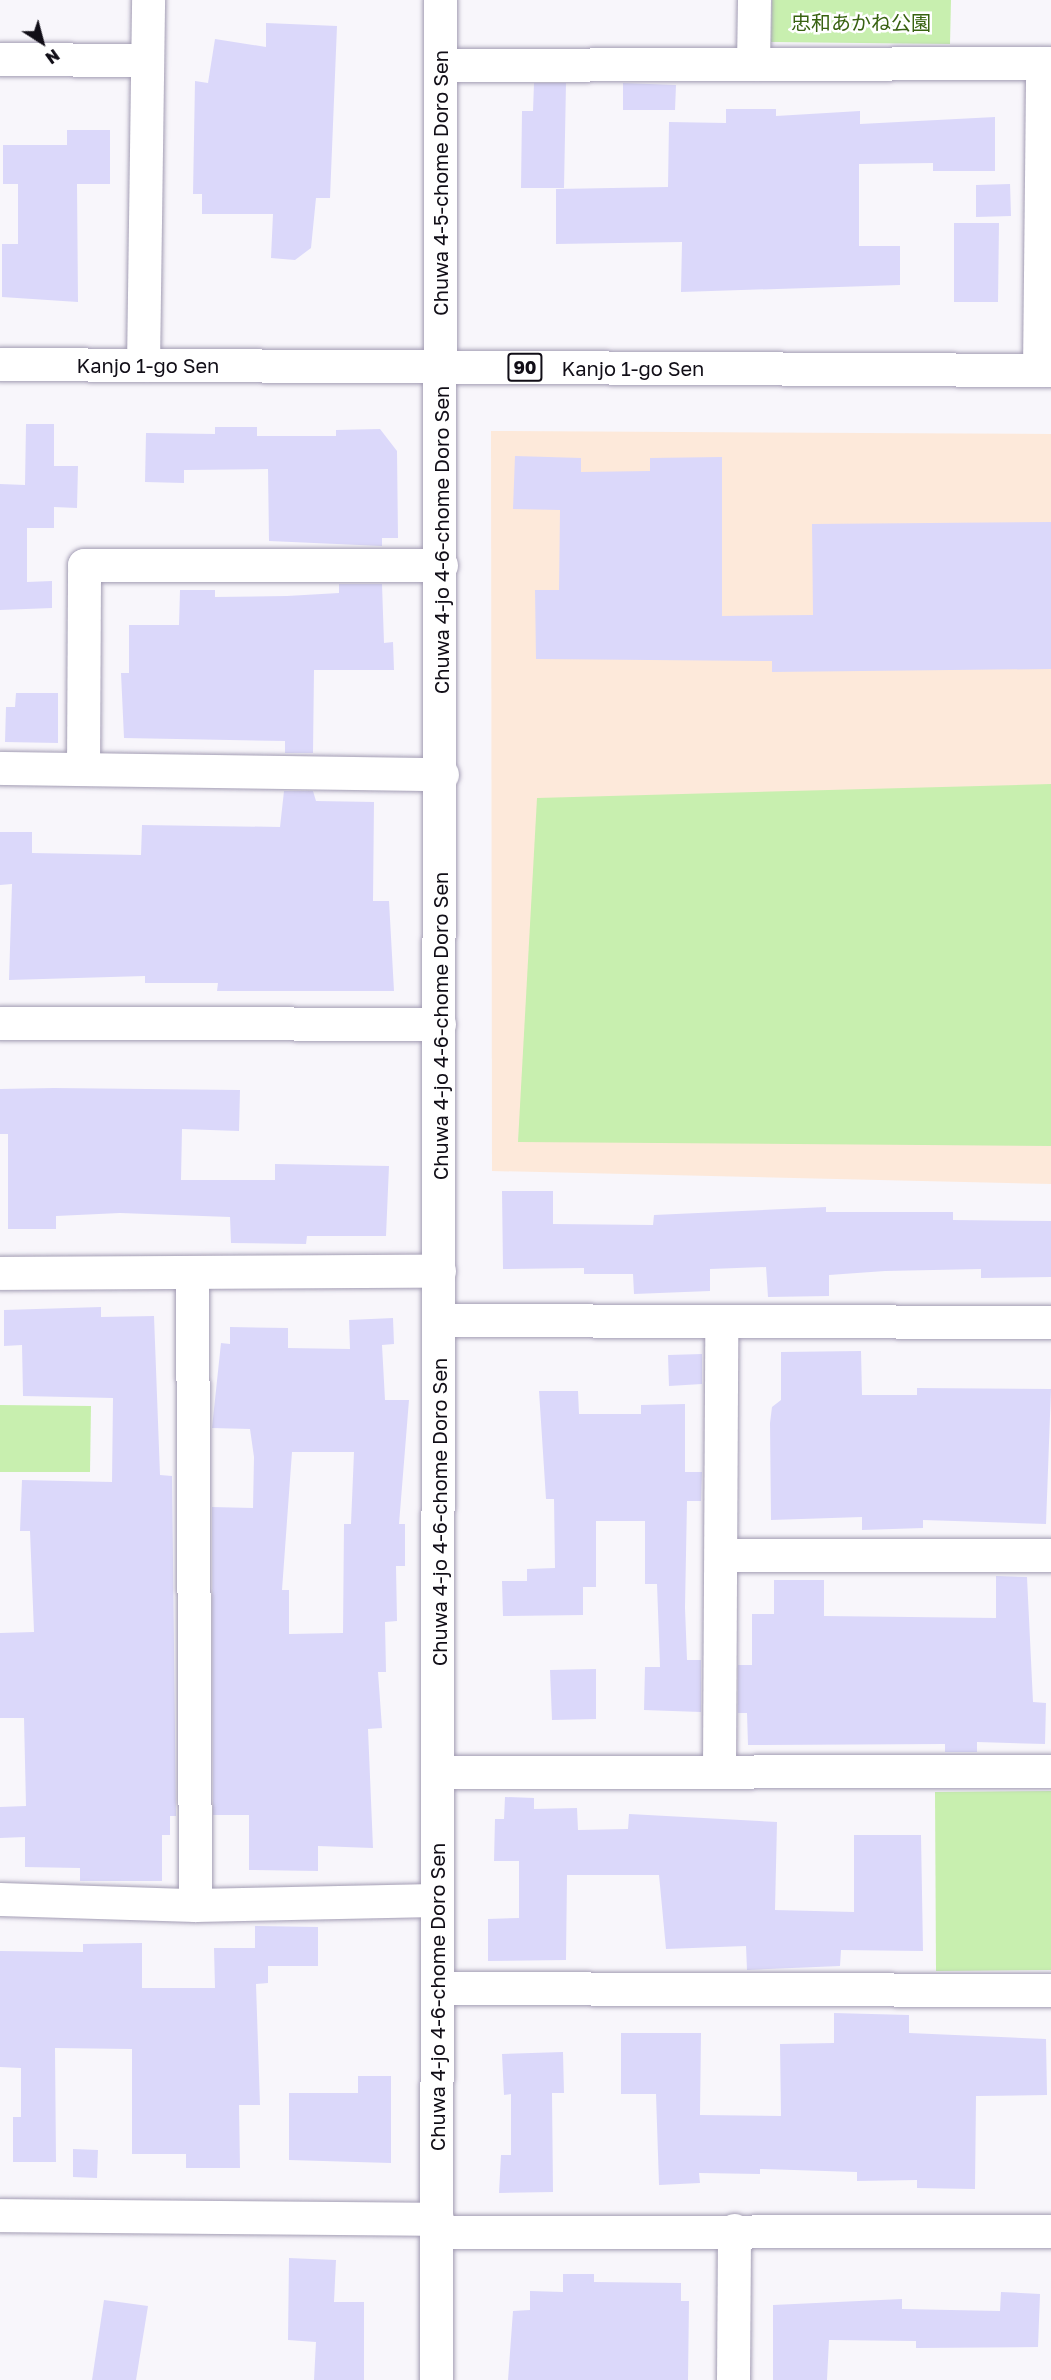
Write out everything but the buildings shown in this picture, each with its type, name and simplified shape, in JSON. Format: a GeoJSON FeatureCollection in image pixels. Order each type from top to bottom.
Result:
{"type":"FeatureCollection","features":[{"type":"Feature","properties":{"kind":"street"},"geometry":{"type":"LineString","coordinates":[[143,365],[148,0]]}},
{"type":"Feature","properties":{"kind":"street","name":"Chuwa 4-5-chome Doro Sen"},"geometry":{"type":"LineString","coordinates":[[440,0],[440,366]]}},
{"type":"Feature","properties":{"kind":"street"},"geometry":{"type":"LineString","coordinates":[[753,64],[754,0]]}},
{"type":"Feature","properties":{"kind":"street"},"geometry":{"type":"LineString","coordinates":[[0,59],[147,60]]}},
{"type":"Feature","properties":{"kind":"street"},"geometry":{"type":"LineString","coordinates":[[440,65],[1046,63],[1045,370]]}},
{"type":"Feature","properties":{"kind":"street","name":"Kanjo 1-go Sen"},"geometry":{"type":"LineString","coordinates":[[0,364],[1045,370]]}},
{"type":"Feature","properties":{"kind":"street","name":"Chuwa 4-jo 4-6-chome Doro Sen"},"geometry":{"type":"LineString","coordinates":[[436,2380],[437,1988],[435,1900],[439,1772],[439,1024],[442,774],[440,366]]}},
{"type":"Feature","properties":{"kind":"street"},"geometry":{"type":"LineString","coordinates":[[83,769],[84,565],[441,565]]}},
{"type":"Feature","properties":{"kind":"street"},"geometry":{"type":"LineString","coordinates":[[0,768],[442,774]]}},
{"type":"Feature","properties":{"kind":"street"},"geometry":{"type":"LineString","coordinates":[[0,1023],[439,1024]]}},
{"type":"Feature","properties":{"kind":"street"},"geometry":{"type":"LineString","coordinates":[[0,1273],[439,1271]]}},
{"type":"Feature","properties":{"kind":"street"},"geometry":{"type":"LineString","coordinates":[[192,1273],[195,1905]]}},
{"type":"Feature","properties":{"kind":"street"},"geometry":{"type":"LineString","coordinates":[[439,1320],[1051,1322]]}},
{"type":"Feature","properties":{"kind":"street"},"geometry":{"type":"LineString","coordinates":[[720,1770],[721,1322]]}},
{"type":"Feature","properties":{"kind":"street"},"geometry":{"type":"LineString","coordinates":[[722,1555],[1051,1555]]}},
{"type":"Feature","properties":{"kind":"street"},"geometry":{"type":"LineString","coordinates":[[439,1772],[1051,1771]]}},
{"type":"Feature","properties":{"kind":"street"},"geometry":{"type":"LineString","coordinates":[[0,1899],[195,1905],[435,1900]]}},
{"type":"Feature","properties":{"kind":"street"},"geometry":{"type":"LineString","coordinates":[[437,1988],[1051,1990]]}},
{"type":"Feature","properties":{"kind":"street"},"geometry":{"type":"LineString","coordinates":[[0,2215],[437,2226],[1051,2231]]}},
{"type":"Feature","properties":{"kind":"street"},"geometry":{"type":"LineString","coordinates":[[733,2380],[734,2230]]}},
{"type":"Feature","properties":{"kind":"shaded area"},"geometry":{"type":"Polygon","coordinates":[[[491,431],[1051,434],[1051,1184],[492,1171],[491,431]]]}},
{"type":"Feature","properties":{"kind":"green space","name":"忠和あかね公園"},"geometry":{"type":"Polygon","coordinates":[[[772,0],[951,0],[950,44],[771,42],[772,0]]]}},
{"type":"Feature","properties":{"kind":"green space"},"geometry":{"type":"Polygon","coordinates":[[[1051,784],[1051,1146],[518,1142],[537,798],[1051,784]]]}},
{"type":"Feature","properties":{"kind":"green space"},"geometry":{"type":"Polygon","coordinates":[[[0,1405],[91,1406],[90,1472],[0,1472],[0,1405]]]}},
{"type":"Feature","properties":{"kind":"green space"},"geometry":{"type":"Polygon","coordinates":[[[1051,1791],[1051,1970],[936,1971],[935,1792],[1051,1791]]]}}]}
